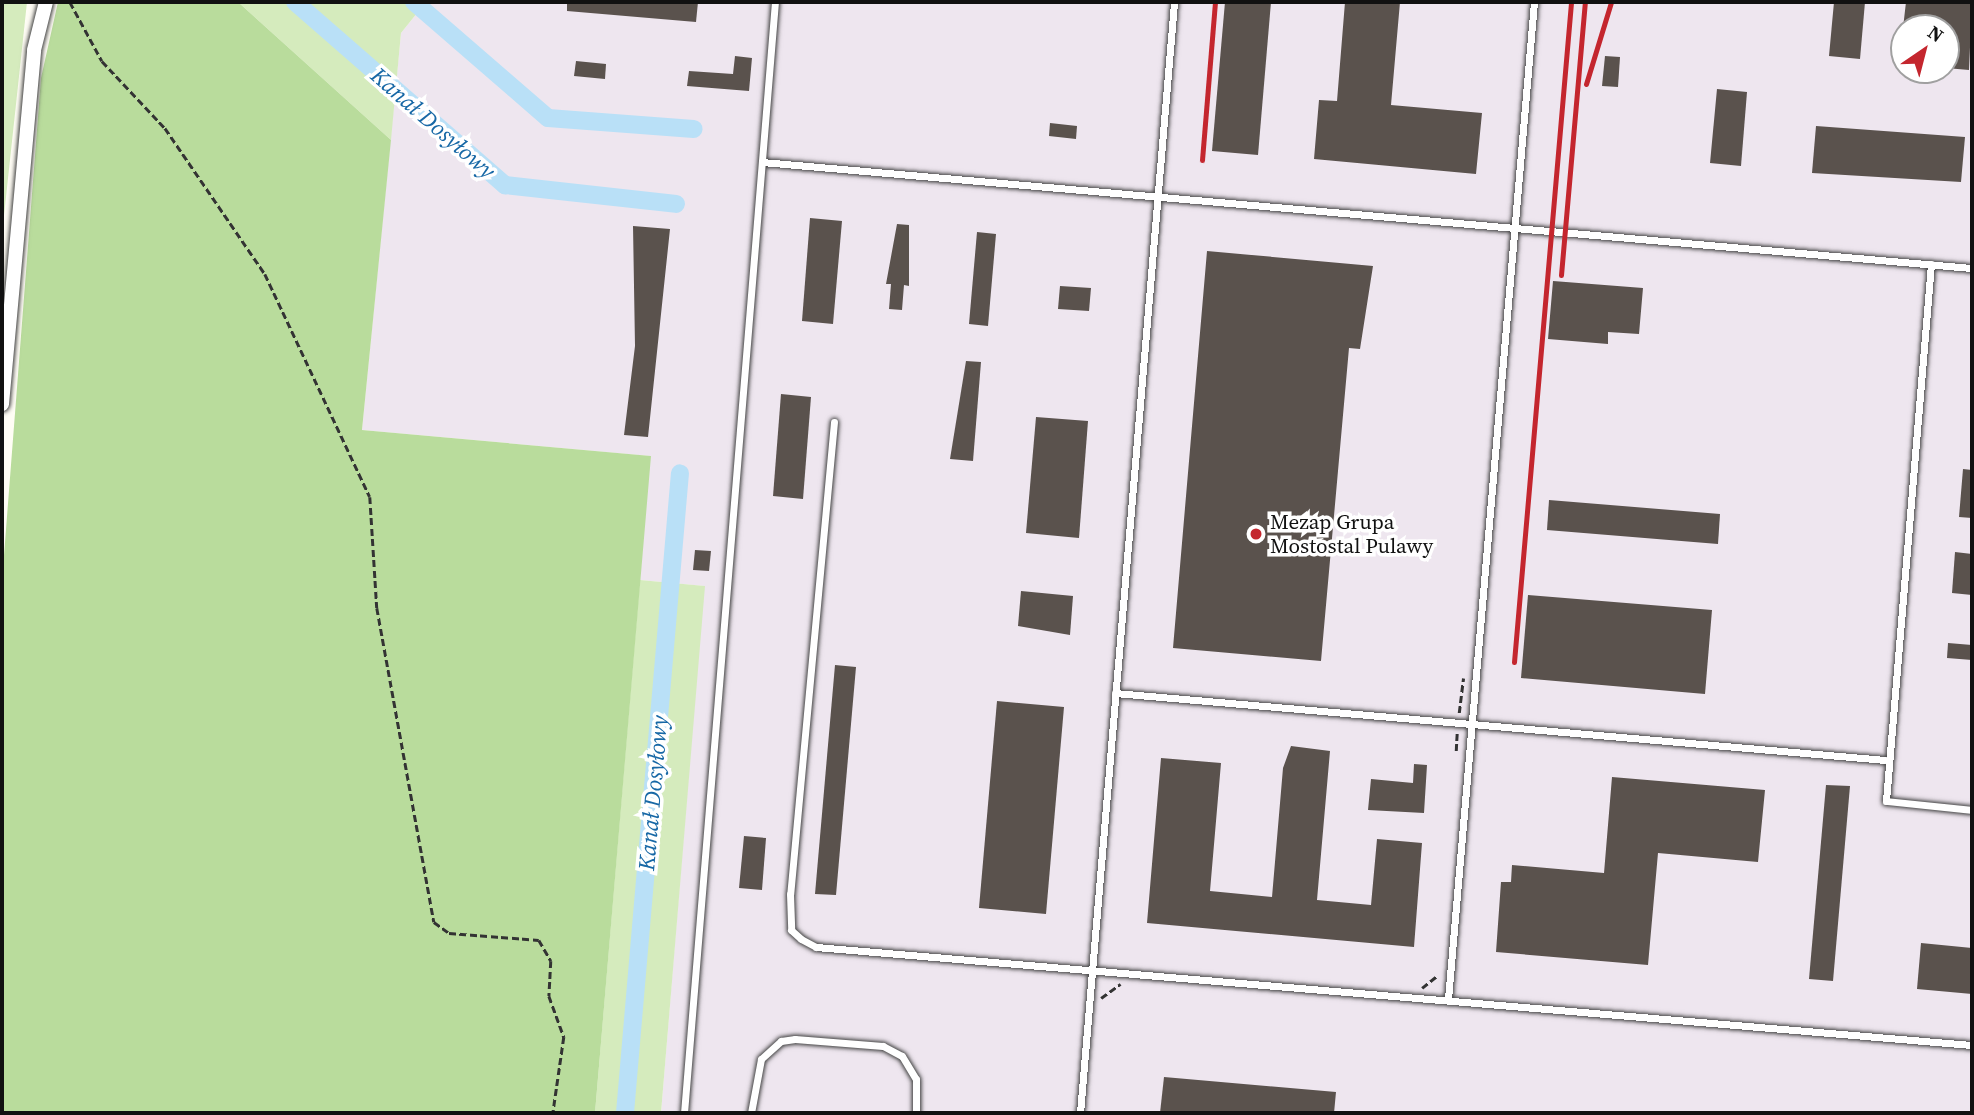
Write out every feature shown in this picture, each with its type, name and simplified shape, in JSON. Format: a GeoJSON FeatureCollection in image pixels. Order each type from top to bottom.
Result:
{"type":"FeatureCollection","features":[{"type":"Feature","properties":{"kind":"street"},"geometry":{"type":"LineString","coordinates":[[2,404],[34,50],[46,2]]}},
{"type":"Feature","properties":{"kind":"lane"},"geometry":{"type":"LineString","coordinates":[[684,1113],[775,2]]}},
{"type":"Feature","properties":{"kind":"lane"},"geometry":{"type":"LineString","coordinates":[[1080,1113],[1174,2]]}},
{"type":"Feature","properties":{"kind":"lane"},"geometry":{"type":"LineString","coordinates":[[1448,999],[1534,2]]}},
{"type":"Feature","properties":{"kind":"lane"},"geometry":{"type":"LineString","coordinates":[[762,162],[1972,268]]}},
{"type":"Feature","properties":{"kind":"lane"},"geometry":{"type":"LineString","coordinates":[[1931,264],[1885,760],[1886,801],[1972,810]]}},
{"type":"Feature","properties":{"kind":"lane"},"geometry":{"type":"LineString","coordinates":[[834,422],[791,930],[817,947],[1972,1045]]}},
{"type":"Feature","properties":{"kind":"lane"},"geometry":{"type":"LineString","coordinates":[[1115,693],[1885,760]]}},
{"type":"Feature","properties":{"kind":"lane"},"geometry":{"type":"LineString","coordinates":[[751,1113],[761,1059],[781,1041],[795,1039],[883,1046],[902,1056],[916,1079],[916,1113]]}},
{"type":"Feature","properties":{"kind":"path"},"geometry":{"type":"LineString","coordinates":[[70,2],[102,61],[165,128],[265,274],[370,497],[377,608],[434,922],[449,933],[539,940],[551,961],[549,996],[564,1037],[553,1113]]}},
{"type":"Feature","properties":{"kind":"shaded area"},"geometry":{"type":"Polygon","coordinates":[[[426,2],[1972,2],[1972,1113],[661,1113],[704,586],[640,580],[650,456],[362,430],[401,33],[426,2]]]}},
{"type":"Feature","properties":{"kind":"green space"},"geometry":{"type":"Polygon","coordinates":[[[2,2],[27,2],[2,234],[2,2]]]}},
{"type":"Feature","properties":{"kind":"green space"},"geometry":{"type":"Polygon","coordinates":[[[58,2],[238,2],[391,140],[362,430],[651,456],[595,1113],[2,1113],[2,581],[41,78],[58,2]]]}},
{"type":"Feature","properties":{"kind":"green space"},"geometry":{"type":"Polygon","coordinates":[[[238,2],[426,2],[401,33],[391,140],[238,2]]]}},
{"type":"Feature","properties":{"kind":"green space"},"geometry":{"type":"Polygon","coordinates":[[[640,580],[705,586],[661,1113],[595,1113],[640,580]]]}},
{"type":"Feature","properties":{"kind":"building"},"geometry":{"type":"Polygon","coordinates":[[[567,2],[698,2],[696,22],[567,11],[567,2]]]}},
{"type":"Feature","properties":{"kind":"building"},"geometry":{"type":"Polygon","coordinates":[[[1225,2],[1271,2],[1258,155],[1212,151],[1225,2]]]}},
{"type":"Feature","properties":{"kind":"building"},"geometry":{"type":"Polygon","coordinates":[[[1345,2],[1400,2],[1391,105],[1482,113],[1476,174],[1314,159],[1319,100],[1337,101],[1345,2]]]}},
{"type":"Feature","properties":{"kind":"building"},"geometry":{"type":"Polygon","coordinates":[[[1834,2],[1865,2],[1860,59],[1829,56],[1834,2]]]}},
{"type":"Feature","properties":{"kind":"building"},"geometry":{"type":"Polygon","coordinates":[[[1906,2],[1972,2],[1969,70],[1960,69],[1960,14],[1905,14],[1906,2]]]}},
{"type":"Feature","properties":{"kind":"building"},"geometry":{"type":"Polygon","coordinates":[[[735,56],[752,58],[749,91],[687,86],[689,71],[733,74],[735,56]]]}},
{"type":"Feature","properties":{"kind":"building"},"geometry":{"type":"Polygon","coordinates":[[[1605,56],[1620,57],[1618,87],[1602,86],[1605,56]]]}},
{"type":"Feature","properties":{"kind":"building"},"geometry":{"type":"Polygon","coordinates":[[[576,61],[606,64],[605,79],[574,76],[576,61]]]}},
{"type":"Feature","properties":{"kind":"building"},"geometry":{"type":"Polygon","coordinates":[[[1717,89],[1747,92],[1741,166],[1710,163],[1717,89]]]}},
{"type":"Feature","properties":{"kind":"building"},"geometry":{"type":"Polygon","coordinates":[[[1050,123],[1077,126],[1076,139],[1049,136],[1050,123]]]}},
{"type":"Feature","properties":{"kind":"building"},"geometry":{"type":"Polygon","coordinates":[[[1816,126],[1965,137],[1961,182],[1812,173],[1816,126]]]}},
{"type":"Feature","properties":{"kind":"building"},"geometry":{"type":"Polygon","coordinates":[[[810,218],[842,221],[833,324],[802,321],[810,218]]]}},
{"type":"Feature","properties":{"kind":"building"},"geometry":{"type":"Polygon","coordinates":[[[897,224],[909,225],[909,286],[904,285],[902,310],[889,309],[891,284],[886,284],[897,224]]]}},
{"type":"Feature","properties":{"kind":"building"},"geometry":{"type":"Polygon","coordinates":[[[633,226],[670,229],[648,437],[624,435],[635,346],[633,226]]]}},
{"type":"Feature","properties":{"kind":"building"},"geometry":{"type":"Polygon","coordinates":[[[977,232],[996,234],[988,326],[969,324],[977,232]]]}},
{"type":"Feature","properties":{"kind":"building"},"geometry":{"type":"Polygon","coordinates":[[[1207,251],[1373,266],[1360,349],[1349,348],[1321,661],[1173,648],[1207,251]]]}},
{"type":"Feature","properties":{"kind":"building"},"geometry":{"type":"Polygon","coordinates":[[[1553,281],[1643,288],[1639,334],[1608,332],[1608,344],[1548,339],[1553,281]]]}},
{"type":"Feature","properties":{"kind":"building"},"geometry":{"type":"Polygon","coordinates":[[[1060,286],[1091,288],[1089,311],[1058,309],[1060,286]]]}},
{"type":"Feature","properties":{"kind":"building"},"geometry":{"type":"Polygon","coordinates":[[[966,361],[981,362],[973,461],[950,459],[966,361]]]}},
{"type":"Feature","properties":{"kind":"building"},"geometry":{"type":"Polygon","coordinates":[[[781,394],[811,397],[803,499],[773,496],[781,394]]]}},
{"type":"Feature","properties":{"kind":"building"},"geometry":{"type":"Polygon","coordinates":[[[1036,417],[1088,421],[1079,538],[1026,533],[1036,417]]]}},
{"type":"Feature","properties":{"kind":"building"},"geometry":{"type":"Polygon","coordinates":[[[1963,469],[1972,470],[1972,518],[1959,517],[1963,469]]]}},
{"type":"Feature","properties":{"kind":"building"},"geometry":{"type":"Polygon","coordinates":[[[1549,500],[1720,514],[1718,544],[1547,530],[1549,500]]]}},
{"type":"Feature","properties":{"kind":"building"},"geometry":{"type":"Polygon","coordinates":[[[695,550],[711,551],[709,571],[693,570],[695,550]]]}},
{"type":"Feature","properties":{"kind":"building"},"geometry":{"type":"Polygon","coordinates":[[[1955,552],[1972,554],[1972,595],[1952,593],[1955,552]]]}},
{"type":"Feature","properties":{"kind":"building"},"geometry":{"type":"Polygon","coordinates":[[[1021,591],[1073,596],[1070,635],[1018,626],[1021,591]]]}},
{"type":"Feature","properties":{"kind":"building"},"geometry":{"type":"Polygon","coordinates":[[[1528,595],[1712,610],[1705,694],[1521,678],[1528,595]]]}},
{"type":"Feature","properties":{"kind":"building"},"geometry":{"type":"Polygon","coordinates":[[[1948,643],[1972,645],[1972,660],[1947,658],[1948,643]]]}},
{"type":"Feature","properties":{"kind":"building"},"geometry":{"type":"Polygon","coordinates":[[[835,665],[856,667],[836,895],[815,894],[835,665]]]}},
{"type":"Feature","properties":{"kind":"building"},"geometry":{"type":"Polygon","coordinates":[[[997,701],[1064,707],[1046,914],[979,908],[997,701]]]}},
{"type":"Feature","properties":{"kind":"building"},"geometry":{"type":"Polygon","coordinates":[[[1291,746],[1330,751],[1317,900],[1371,905],[1377,839],[1422,843],[1414,947],[1147,923],[1161,758],[1221,763],[1210,891],[1272,897],[1283,768],[1291,746]]]}},
{"type":"Feature","properties":{"kind":"building"},"geometry":{"type":"Polygon","coordinates":[[[1414,764],[1427,765],[1424,813],[1368,810],[1371,779],[1413,783],[1414,764]]]}},
{"type":"Feature","properties":{"kind":"building"},"geometry":{"type":"Polygon","coordinates":[[[1612,777],[1765,790],[1758,862],[1658,853],[1648,965],[1496,952],[1501,882],[1511,882],[1512,865],[1604,873],[1612,777]]]}},
{"type":"Feature","properties":{"kind":"building"},"geometry":{"type":"Polygon","coordinates":[[[1826,785],[1850,786],[1833,981],[1809,979],[1826,785]]]}},
{"type":"Feature","properties":{"kind":"building"},"geometry":{"type":"Polygon","coordinates":[[[744,836],[766,838],[762,890],[739,888],[744,836]]]}},
{"type":"Feature","properties":{"kind":"building"},"geometry":{"type":"Polygon","coordinates":[[[1921,943],[1972,948],[1972,994],[1917,989],[1921,943]]]}},
{"type":"Feature","properties":{"kind":"building"},"geometry":{"type":"Polygon","coordinates":[[[1164,1077],[1336,1092],[1334,1113],[1160,1113],[1164,1077]]]}},
{"type":"Feature","properties":{"kind":"waterway","name":"Kanał Dosyłowy"},"geometry":{"type":"LineString","coordinates":[[295,2],[505,185],[676,204]]}},
{"type":"Feature","properties":{"kind":"waterway"},"geometry":{"type":"LineString","coordinates":[[414,2],[548,118],[694,129]]}},
{"type":"Feature","properties":{"kind":"waterway","name":"Kanał Dosyłowy"},"geometry":{"type":"LineString","coordinates":[[625,1113],[680,473]]}},
{"type":"Feature","properties":{"kind":"railway"},"geometry":{"type":"LineString","coordinates":[[1202,160],[1215,2]]}},
{"type":"Feature","properties":{"kind":"railway"},"geometry":{"type":"LineString","coordinates":[[1514,662],[1571,2]]}},
{"type":"Feature","properties":{"kind":"railway"},"geometry":{"type":"LineString","coordinates":[[1561,275],[1585,2]]}},
{"type":"Feature","properties":{"kind":"railway"},"geometry":{"type":"LineString","coordinates":[[1586,84],[1611,2]]}},
{"type":"Feature","properties":{"kind":"place","name":"Mezap Grupa Mostostal Pulawy"},"geometry":{"type":"Point","coordinates":[1256,534]}}]}
